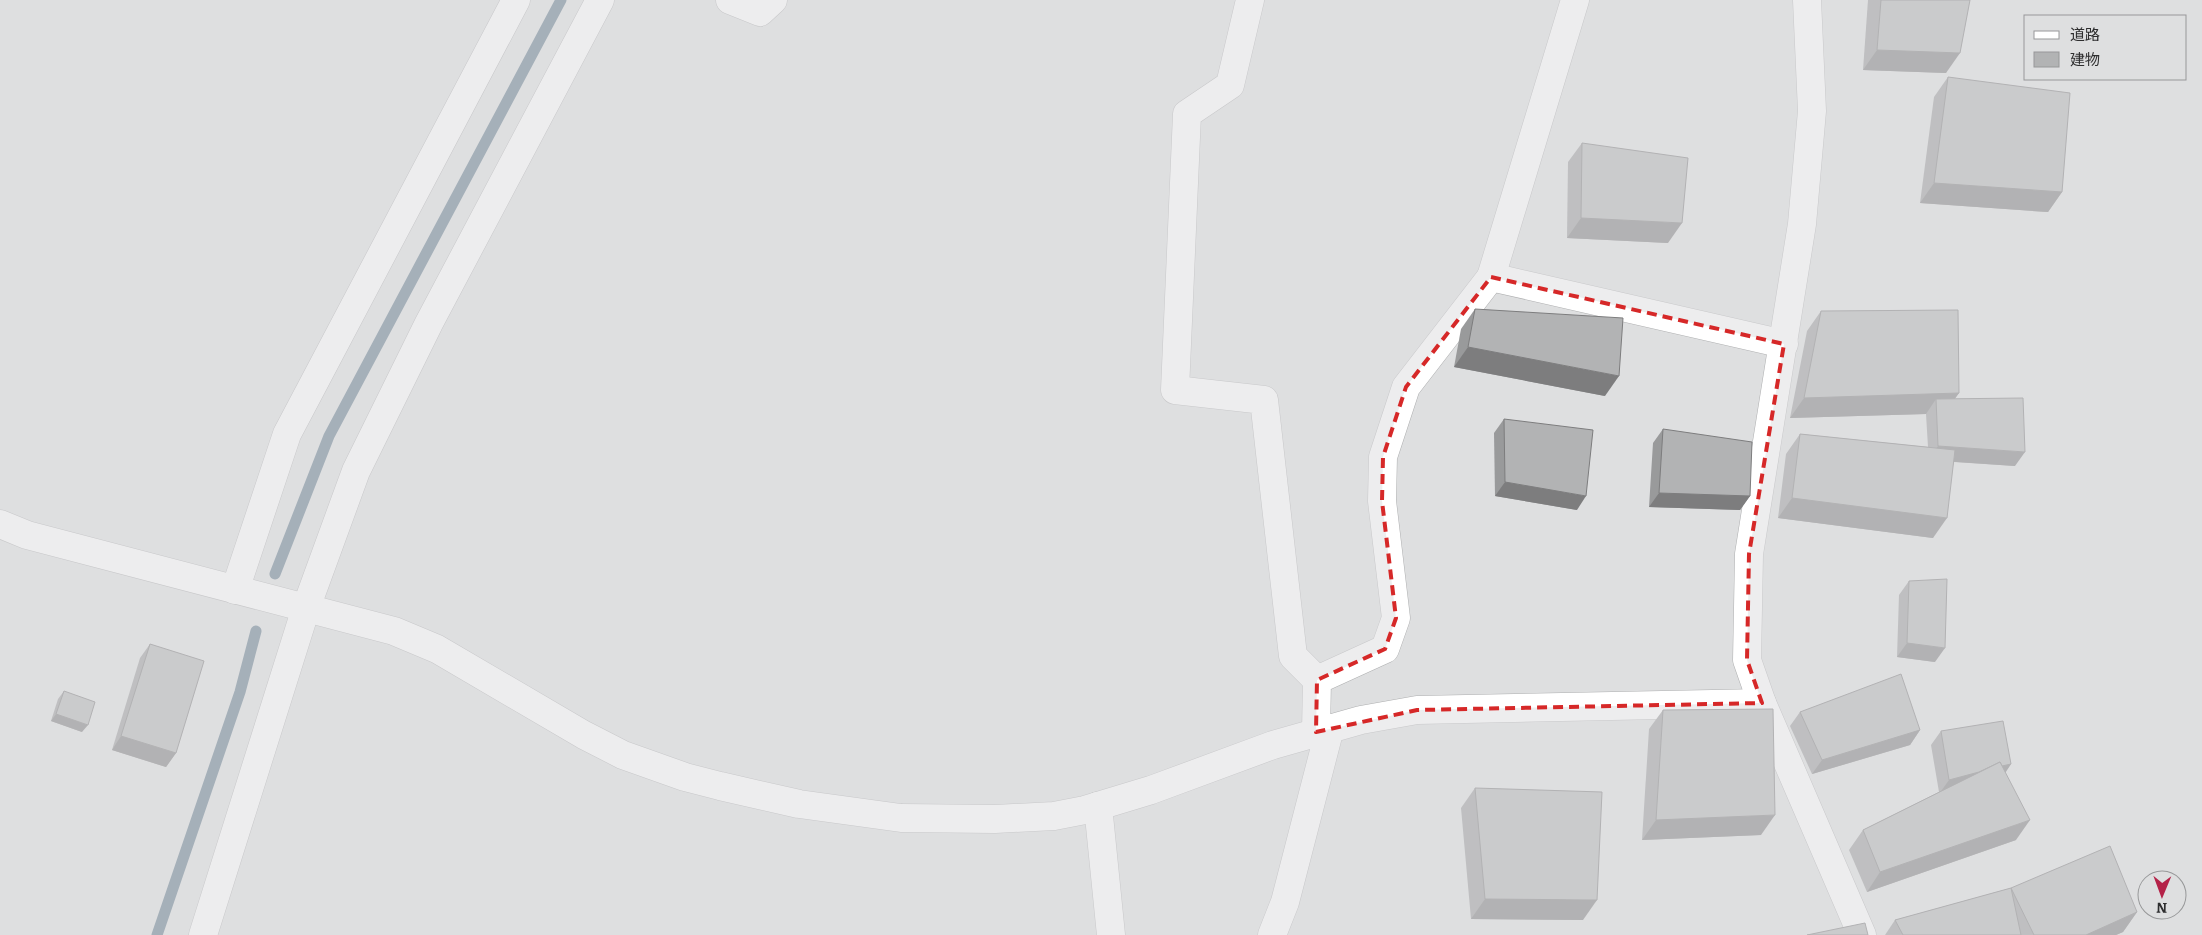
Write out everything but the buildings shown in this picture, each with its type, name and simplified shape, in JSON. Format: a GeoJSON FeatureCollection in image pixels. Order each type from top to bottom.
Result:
{"type":"FeatureCollection","features":[{"type":"Feature","properties":{"kind":"street"},"geometry":{"type":"LineString","coordinates":[[235,590],[288,434],[516,0]]}},
{"type":"Feature","properties":{"kind":"street"},"geometry":{"type":"LineString","coordinates":[[203,935],[306,608],[356,471],[429,323],[600,0]]}},
{"type":"Feature","properties":{"kind":"street"},"geometry":{"type":"LineString","coordinates":[[730,0],[760,12],[773,0]]}},
{"type":"Feature","properties":{"kind":"street"},"geometry":{"type":"LineString","coordinates":[[1250,0],[1230,85],[1187,114],[1175,390],[1264,400],[1293,656],[1317,680],[1323,730],[1285,902],[1272,935]]}},
{"type":"Feature","properties":{"kind":"street"},"geometry":{"type":"LineString","coordinates":[[1317,680],[1385,649],[1396,618],[1382,501],[1383,457],[1406,387],[1491,277],[1575,0]]}},
{"type":"Feature","properties":{"kind":"street"},"geometry":{"type":"LineString","coordinates":[[1807,0],[1812,112],[1802,224],[1749,554],[1747,660],[1762,703],[1862,935]]}},
{"type":"Feature","properties":{"kind":"street"},"geometry":{"type":"LineString","coordinates":[[1491,277],[1784,344]]}},
{"type":"Feature","properties":{"kind":"street"},"geometry":{"type":"LineString","coordinates":[[0,524],[28,535],[394,630],[437,649],[584,735],[623,755],[685,777],[799,804],[902,818],[995,819],[1054,816],[1098,806],[1151,790],[1273,745],[1323,730],[1361,720],[1418,710],[1762,703]]}},
{"type":"Feature","properties":{"kind":"street"},"geometry":{"type":"LineString","coordinates":[[1098,806],[1110,935]]}},
{"type":"Feature","properties":{"kind":"highlighted area"},"geometry":{"type":"Polygon","coordinates":[[[1491,277],[1784,344],[1749,554],[1747,660],[1762,703],[1417,710],[1316,732],[1317,680],[1385,649],[1396,618],[1382,501],[1383,457],[1406,387],[1491,277]]]}},
{"type":"Feature","properties":{"kind":"waterway"},"geometry":{"type":"LineString","coordinates":[[275,574],[329,436],[561,0]]}},
{"type":"Feature","properties":{"kind":"waterway"},"geometry":{"type":"LineString","coordinates":[[157,935],[240,692],[256,631]]}}]}
